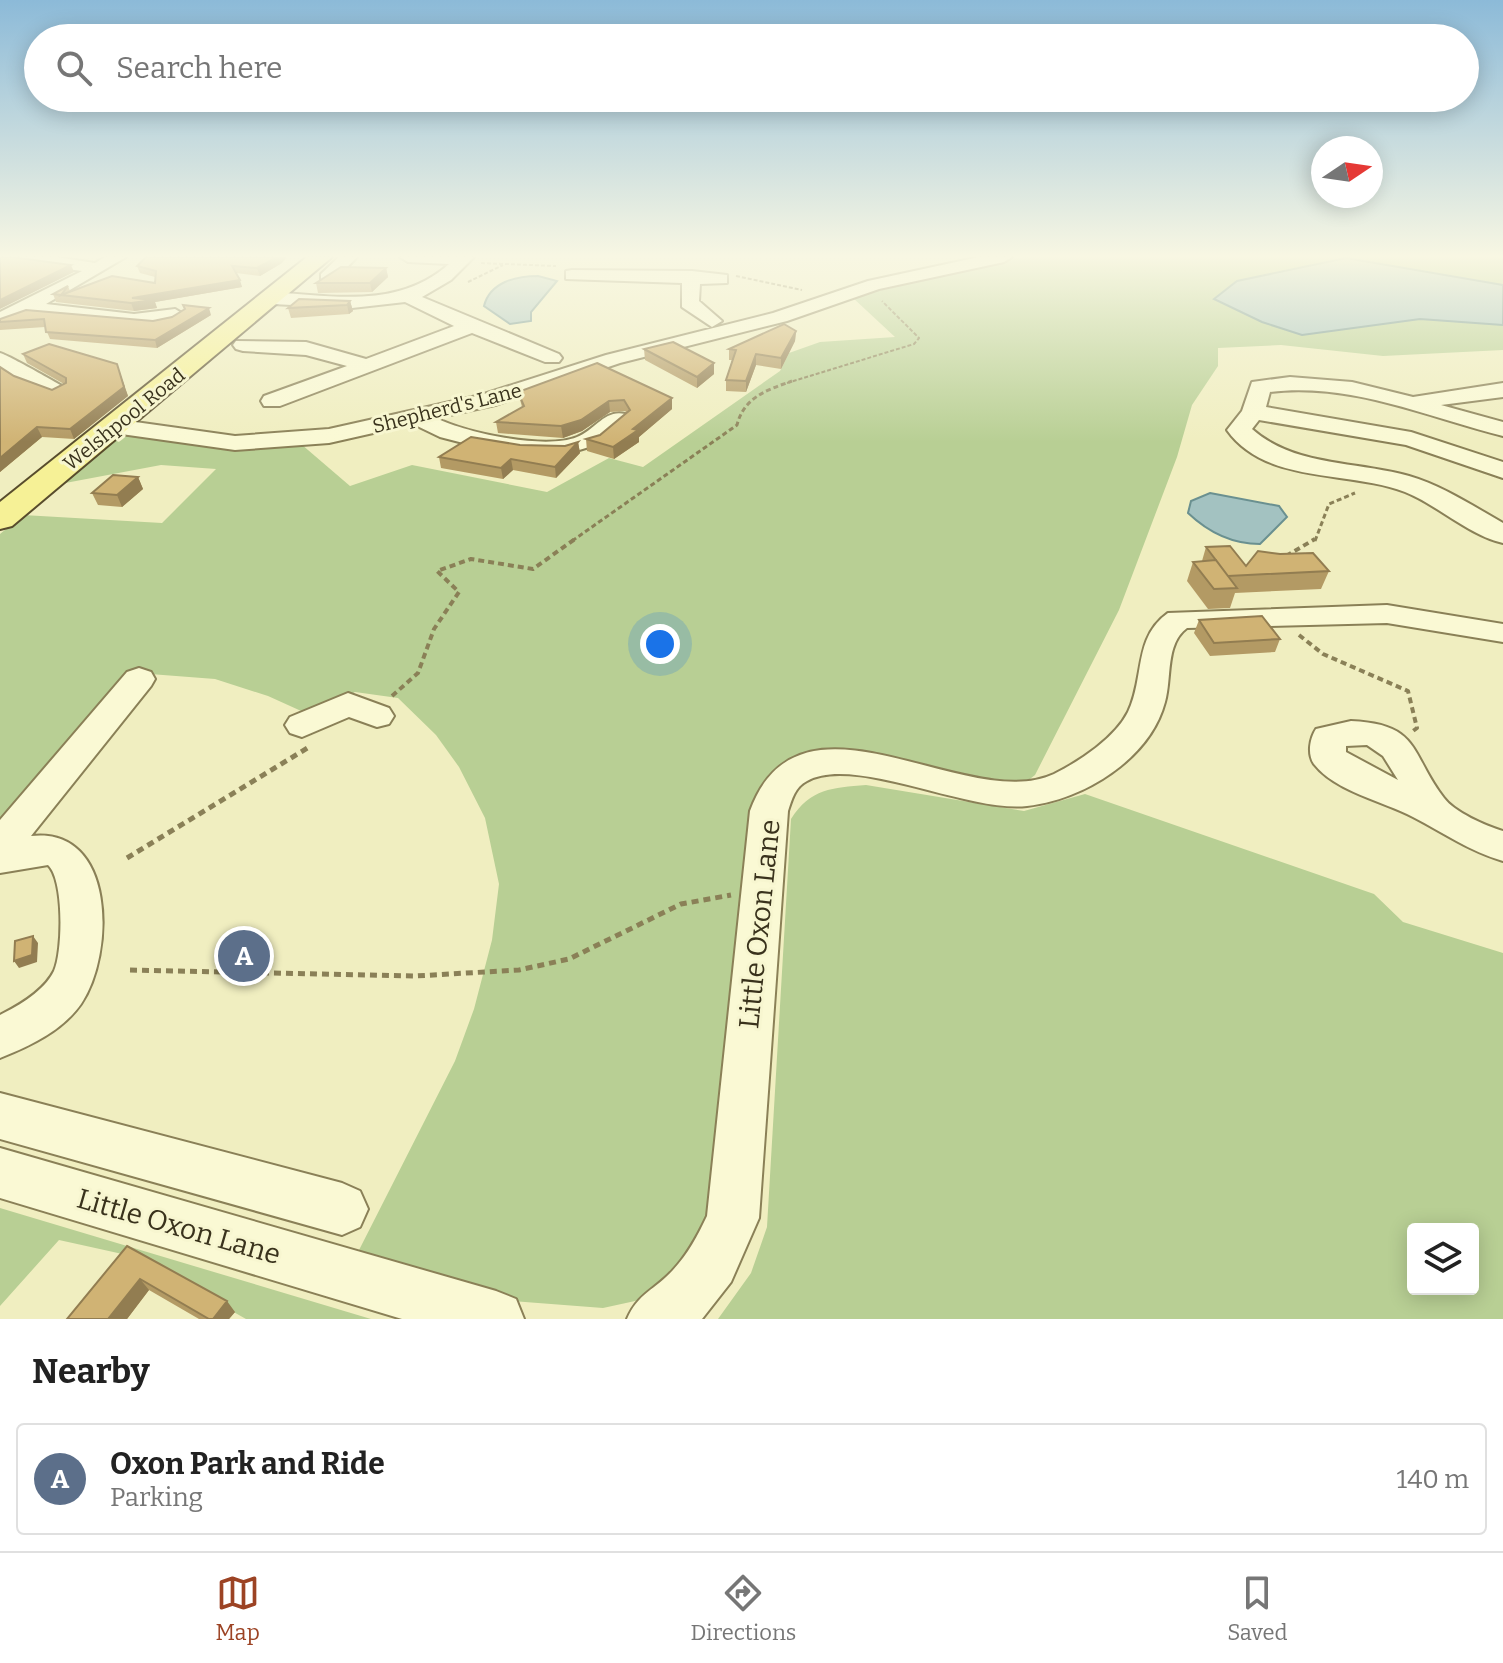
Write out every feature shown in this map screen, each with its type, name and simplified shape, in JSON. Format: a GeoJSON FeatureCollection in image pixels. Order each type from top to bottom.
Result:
{"type":"FeatureCollection","features":[{"type":"Feature","properties":{"kind":"main road","name":"Welshpool Road"},"geometry":{"type":"LineString","coordinates":[[0,519],[114,426],[259,319]]}},
{"type":"Feature","properties":{"kind":"street"},"geometry":{"type":"LineString","coordinates":[[120,319],[146,319]]}},
{"type":"Feature","properties":{"kind":"street"},"geometry":{"type":"LineString","coordinates":[[265,319],[243,344],[311,348],[349,358],[365,366]]}},
{"type":"Feature","properties":{"kind":"street"},"geometry":{"type":"LineString","coordinates":[[451,319],[552,358]]}},
{"type":"Feature","properties":{"kind":"street"},"geometry":{"type":"LineString","coordinates":[[438,402],[578,348],[721,319]]}},
{"type":"Feature","properties":{"kind":"street","name":"Shepherd's Lane"},"geometry":{"type":"LineString","coordinates":[[114,426],[210,442],[262,443],[329,436],[515,392],[660,345],[773,319]]}},
{"type":"Feature","properties":{"kind":"street"},"geometry":{"type":"LineString","coordinates":[[272,401],[471,327]]}},
{"type":"Feature","properties":{"kind":"street"},"geometry":{"type":"LineString","coordinates":[[0,359],[16,372],[60,385]]}},
{"type":"Feature","properties":{"kind":"street"},"geometry":{"type":"LineString","coordinates":[[1503,429],[1406,402],[1329,386],[1281,383],[1260,387],[1253,412],[1239,430],[1250,443],[1272,456],[1367,471],[1427,491],[1503,535]]}},
{"type":"Feature","properties":{"kind":"street"},"geometry":{"type":"LineString","coordinates":[[1406,402],[1503,390]]}},
{"type":"Feature","properties":{"kind":"street"},"geometry":{"type":"LineString","coordinates":[[1253,412],[1411,439],[1503,470]]}},
{"type":"Feature","properties":{"kind":"street"},"geometry":{"type":"LineString","coordinates":[[418,417],[452,430],[539,450],[581,444],[617,419]]}},
{"type":"Feature","properties":{"kind":"street"},"geometry":{"type":"LineString","coordinates":[[1281,615],[1387,614],[1503,633]]}},
{"type":"Feature","properties":{"kind":"street","name":"Little Oxon Lane"},"geometry":{"type":"LineString","coordinates":[[655,1319],[700,1284],[718,1254],[733,1218],[760,895],[769,811],[778,787],[795,771],[849,763],[1007,794],[1052,789],[1088,769],[1121,743],[1145,712],[1157,666],[1159,640],[1166,626],[1179,619],[1281,615]]}},
{"type":"Feature","properties":{"kind":"street"},"geometry":{"type":"LineString","coordinates":[[0,846],[139,679]]}},
{"type":"Feature","properties":{"kind":"street"},"geometry":{"type":"LineString","coordinates":[[312,732],[348,704],[373,713]]}},
{"type":"Feature","properties":{"kind":"street"},"geometry":{"type":"LineString","coordinates":[[1431,810],[1405,754],[1377,735],[1351,731],[1328,737],[1328,757],[1353,777],[1431,810],[1467,833],[1503,846]]}},
{"type":"Feature","properties":{"kind":"street"},"geometry":{"type":"LineString","coordinates":[[0,858],[43,849],[62,853],[71,862],[79,895],[79,957],[72,978],[61,997],[39,1016],[0,1037]]}},
{"type":"Feature","properties":{"kind":"street"},"geometry":{"type":"LineString","coordinates":[[0,1116],[342,1209]]}},
{"type":"Feature","properties":{"kind":"street","name":"Little Oxon Lane"},"geometry":{"type":"LineString","coordinates":[[0,1173],[496,1319]]}},
{"type":"Feature","properties":{"kind":"path"},"geometry":{"type":"LineString","coordinates":[[373,713],[410,685],[426,662],[434,630],[459,592],[437,571],[450,561],[484,558],[533,569],[737,425],[738,415],[750,400],[844,364],[904,348],[919,338],[901,319]]}},
{"type":"Feature","properties":{"kind":"path"},"geometry":{"type":"LineString","coordinates":[[1282,558],[1314,543],[1321,525],[1320,514],[1336,497],[1366,492],[1394,494],[1402,482]]}},
{"type":"Feature","properties":{"kind":"path"},"geometry":{"type":"LineString","coordinates":[[1281,615],[1312,650],[1396,683],[1408,691],[1417,728],[1390,744]]}},
{"type":"Feature","properties":{"kind":"path"},"geometry":{"type":"LineString","coordinates":[[127,858],[312,732]]}},
{"type":"Feature","properties":{"kind":"path"},"geometry":{"type":"LineString","coordinates":[[130,970],[442,977],[543,966],[583,956],[655,912],[714,895],[760,895]]}},
{"type":"Feature","properties":{"kind":"green space"},"geometry":{"type":"Polygon","coordinates":[[[875,319],[1255,319],[1302,335],[1420,319],[1503,325],[1503,350],[1383,356],[1281,345],[1218,348],[1218,366],[1192,405],[1177,457],[1119,610],[1035,775],[1026,782],[1001,783],[799,760],[767,779],[706,1248],[658,1296],[603,1308],[512,1301],[356,1256],[455,1061],[474,1009],[492,940],[499,884],[485,818],[459,767],[436,735],[398,698],[355,692],[310,715],[268,696],[215,679],[137,673],[0,828],[0,534],[23,515],[162,523],[216,469],[161,465],[60,484],[119,434],[236,450],[301,444],[350,486],[412,465],[547,492],[609,458],[643,467],[780,371],[789,353],[820,342],[895,337],[875,319]]]}},
{"type":"Feature","properties":{"kind":"green space"},"geometry":{"type":"Polygon","coordinates":[[[866,785],[1024,811],[1085,794],[1374,894],[1403,922],[1503,953],[1503,1319],[718,1319],[751,1273],[767,1227],[791,819],[806,801],[833,789],[866,785]]]}},
{"type":"Feature","properties":{"kind":"green space"},"geometry":{"type":"Polygon","coordinates":[[[0,1208],[371,1319],[246,1319],[136,1257],[59,1240],[0,1306],[0,1208]]]}},
{"type":"Feature","properties":{"kind":"water"},"geometry":{"type":"Polygon","coordinates":[[[502,319],[531,319],[531,321],[510,324],[502,319]]]}},
{"type":"Feature","properties":{"kind":"water"},"geometry":{"type":"Polygon","coordinates":[[[1255,319],[1503,319],[1503,325],[1420,319],[1302,335],[1255,319]]]}},
{"type":"Feature","properties":{"kind":"water"},"geometry":{"type":"Polygon","coordinates":[[[1210,493],[1279,506],[1287,517],[1260,544],[1230,539],[1212,531],[1188,513],[1191,501],[1210,493]]]}},
{"type":"Feature","properties":{"kind":"building"},"geometry":{"type":"Polygon","coordinates":[[[0,319],[125,319],[153,321],[191,319],[155,340],[46,332],[44,319],[0,322],[0,319]]]}},
{"type":"Feature","properties":{"kind":"building"},"geometry":{"type":"Polygon","coordinates":[[[784,324],[796,331],[781,358],[756,354],[746,381],[726,380],[736,350],[729,349],[784,324]]]}},
{"type":"Feature","properties":{"kind":"building"},"geometry":{"type":"Polygon","coordinates":[[[673,342],[714,363],[697,377],[644,349],[673,342]]]}},
{"type":"Feature","properties":{"kind":"building"},"geometry":{"type":"Polygon","coordinates":[[[49,344],[117,364],[124,387],[70,429],[37,427],[0,458],[0,367],[14,376],[52,390],[66,383],[66,378],[23,354],[49,344]]]}},
{"type":"Feature","properties":{"kind":"building"},"geometry":{"type":"Polygon","coordinates":[[[597,363],[672,398],[633,429],[638,430],[613,447],[586,439],[600,435],[630,410],[624,400],[609,401],[581,420],[561,426],[496,422],[524,406],[518,392],[597,363]]]}},
{"type":"Feature","properties":{"kind":"building"},"geometry":{"type":"Polygon","coordinates":[[[471,437],[520,445],[565,446],[578,442],[555,467],[511,459],[501,468],[439,457],[471,437]]]}},
{"type":"Feature","properties":{"kind":"building"},"geometry":{"type":"Polygon","coordinates":[[[113,475],[138,477],[117,495],[92,493],[113,475]]]}},
{"type":"Feature","properties":{"kind":"building"},"geometry":{"type":"Polygon","coordinates":[[[1230,546],[1246,566],[1258,551],[1313,553],[1329,571],[1228,576],[1206,547],[1230,546]]]}},
{"type":"Feature","properties":{"kind":"building"},"geometry":{"type":"Polygon","coordinates":[[[1216,560],[1237,588],[1214,589],[1193,562],[1216,560]]]}},
{"type":"Feature","properties":{"kind":"building"},"geometry":{"type":"Polygon","coordinates":[[[1262,616],[1280,639],[1214,643],[1199,620],[1262,616]]]}},
{"type":"Feature","properties":{"kind":"building"},"geometry":{"type":"Polygon","coordinates":[[[33,936],[32,955],[14,961],[15,941],[33,936]]]}},
{"type":"Feature","properties":{"kind":"building"},"geometry":{"type":"Polygon","coordinates":[[[127,1246],[227,1301],[213,1319],[209,1319],[140,1279],[108,1319],[67,1319],[127,1246]]]}},
{"type":"Feature","properties":{"kind":"place","name":"Oxon Park and Ride"},"geometry":{"type":"Point","coordinates":[244,956]}}]}
